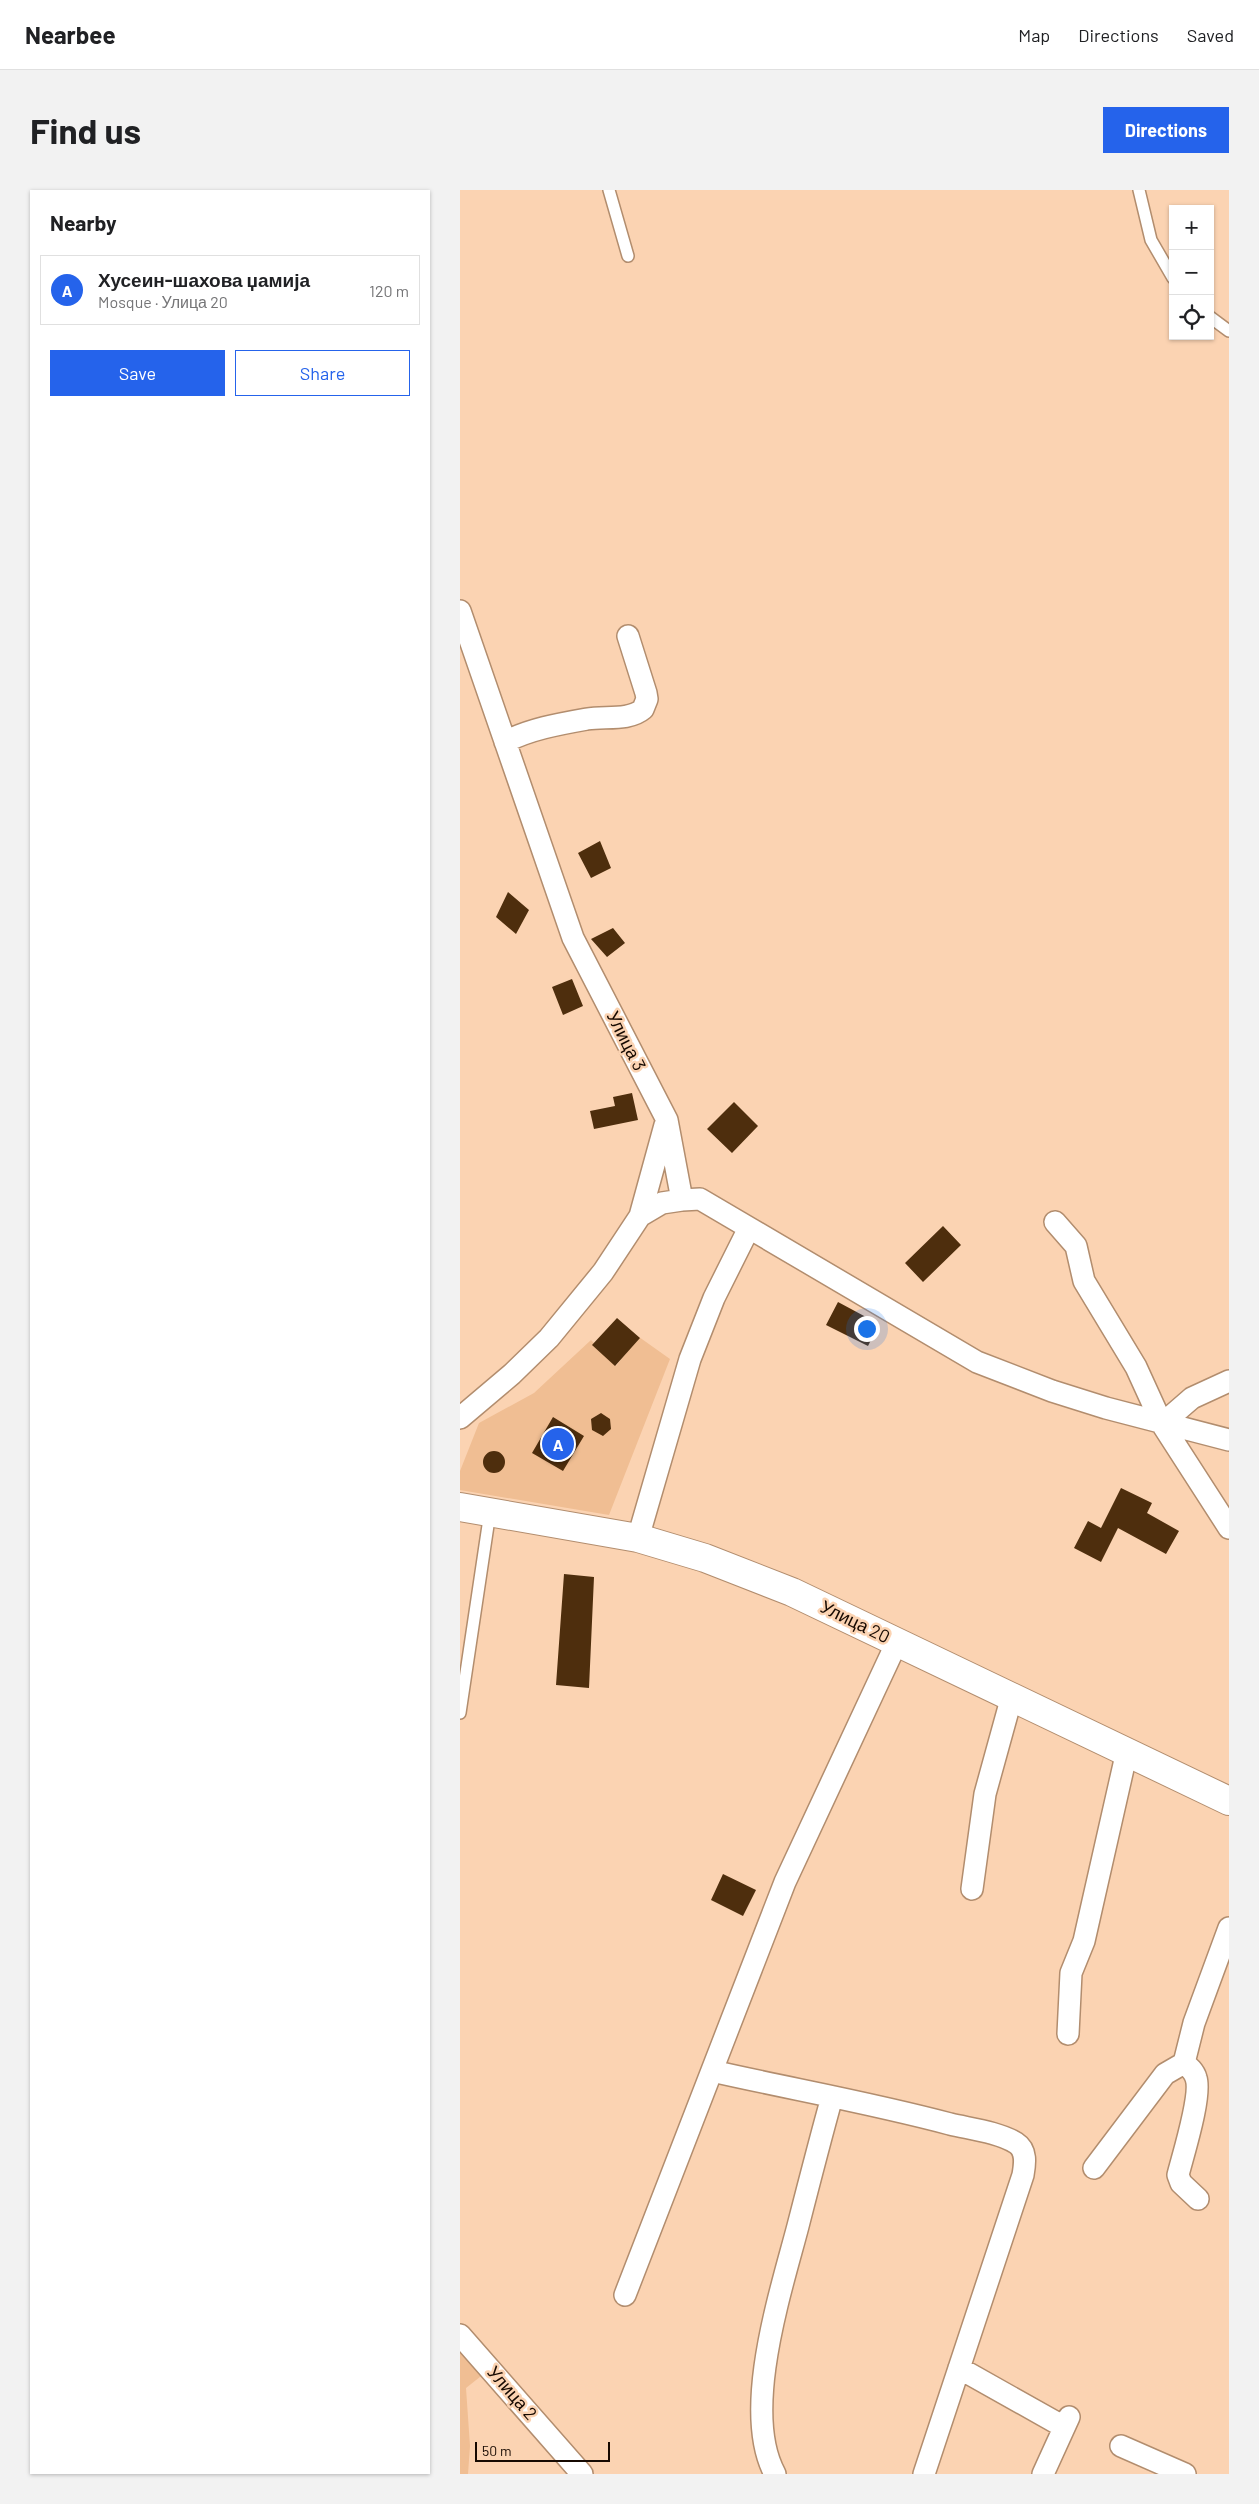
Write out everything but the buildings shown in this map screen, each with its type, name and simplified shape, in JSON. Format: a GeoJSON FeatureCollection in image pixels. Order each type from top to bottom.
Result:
{"type":"FeatureCollection","features":[{"type":"Feature","properties":{"kind":"street","name":"Улица 3"},"geometry":{"type":"LineString","coordinates":[[460,611],[573,938],[667,1120],[682,1200]]}},
{"type":"Feature","properties":{"kind":"street"},"geometry":{"type":"LineString","coordinates":[[505,742],[533,730],[589,719],[631,715],[643,709],[647,699],[646,693],[628,636]]}},
{"type":"Feature","properties":{"kind":"street"},"geometry":{"type":"LineString","coordinates":[[460,1418],[512,1374],[549,1338],[603,1272],[640,1216],[667,1120]]}},
{"type":"Feature","properties":{"kind":"street"},"geometry":{"type":"LineString","coordinates":[[640,1216],[662,1203],[700,1199],[977,1362],[1052,1391],[1162,1424],[1229,1440]]}},
{"type":"Feature","properties":{"kind":"street"},"geometry":{"type":"LineString","coordinates":[[1055,1222],[1076,1246],[1084,1281],[1136,1367],[1162,1424],[1229,1528]]}},
{"type":"Feature","properties":{"kind":"street"},"geometry":{"type":"LineString","coordinates":[[638,1538],[690,1359],[714,1298],[749,1228]]}},
{"type":"Feature","properties":{"kind":"street"},"geometry":{"type":"LineString","coordinates":[[1162,1424],[1192,1398],[1229,1381]]}},
{"type":"Feature","properties":{"kind":"street","name":"Улица 20"},"geometry":{"type":"LineString","coordinates":[[460,1507],[638,1538],[705,1558],[783,1588],[1229,1800]]}},
{"type":"Feature","properties":{"kind":"street"},"geometry":{"type":"LineString","coordinates":[[625,2295],[785,1882],[897,1642]]}},
{"type":"Feature","properties":{"kind":"street"},"geometry":{"type":"LineString","coordinates":[[972,1889],[986,1794],[1012,1696]]}},
{"type":"Feature","properties":{"kind":"street"},"geometry":{"type":"LineString","coordinates":[[1068,2034],[1070,1973],[1084,1941],[1127,1751]]}},
{"type":"Feature","properties":{"kind":"street"},"geometry":{"type":"LineString","coordinates":[[1094,2168],[1165,2074],[1184,2063],[1194,2022],[1229,1928]]}},
{"type":"Feature","properties":{"kind":"street"},"geometry":{"type":"LineString","coordinates":[[1184,2063],[1192,2070],[1197,2079],[1190,2128],[1178,2174],[1181,2183],[1198,2199]]}},
{"type":"Feature","properties":{"kind":"street"},"geometry":{"type":"LineString","coordinates":[[712,2071],[931,2118],[1018,2144],[1023,2153],[1026,2163],[1023,2174],[924,2474]]}},
{"type":"Feature","properties":{"kind":"street"},"geometry":{"type":"LineString","coordinates":[[776,2474],[764,2440],[762,2403],[768,2357],[782,2282],[832,2097]]}},
{"type":"Feature","properties":{"kind":"street","name":"Улица 2"},"geometry":{"type":"LineString","coordinates":[[461,2337],[582,2474]]}},
{"type":"Feature","properties":{"kind":"street"},"geometry":{"type":"LineString","coordinates":[[959,2368],[1067,2422],[1043,2474]]}},
{"type":"Feature","properties":{"kind":"street"},"geometry":{"type":"LineString","coordinates":[[1121,2446],[1186,2474]]}},
{"type":"Feature","properties":{"kind":"lane"},"geometry":{"type":"LineString","coordinates":[[608,190],[628,256]]}},
{"type":"Feature","properties":{"kind":"lane"},"geometry":{"type":"LineString","coordinates":[[1139,190],[1151,240],[1169,271]]}},
{"type":"Feature","properties":{"kind":"lane"},"geometry":{"type":"LineString","coordinates":[[1214,320],[1229,331]]}},
{"type":"Feature","properties":{"kind":"lane"},"geometry":{"type":"LineString","coordinates":[[460,1713],[490,1512]]}},
{"type":"Feature","properties":{"kind":"shaded area"},"geometry":{"type":"Polygon","coordinates":[[[639,1337],[670,1359],[609,1515],[460,1490],[460,1471],[479,1423],[534,1393],[591,1340],[616,1366],[639,1337]]]}},
{"type":"Feature","properties":{"kind":"shaded area"},"geometry":{"type":"Polygon","coordinates":[[[460,2339],[490,2369],[466,2388],[470,2446],[468,2474],[460,2474],[460,2339]]]}},
{"type":"Feature","properties":{"kind":"place","name":"Хусеин-шахова џамија"},"geometry":{"type":"Point","coordinates":[558,1444]}}]}
